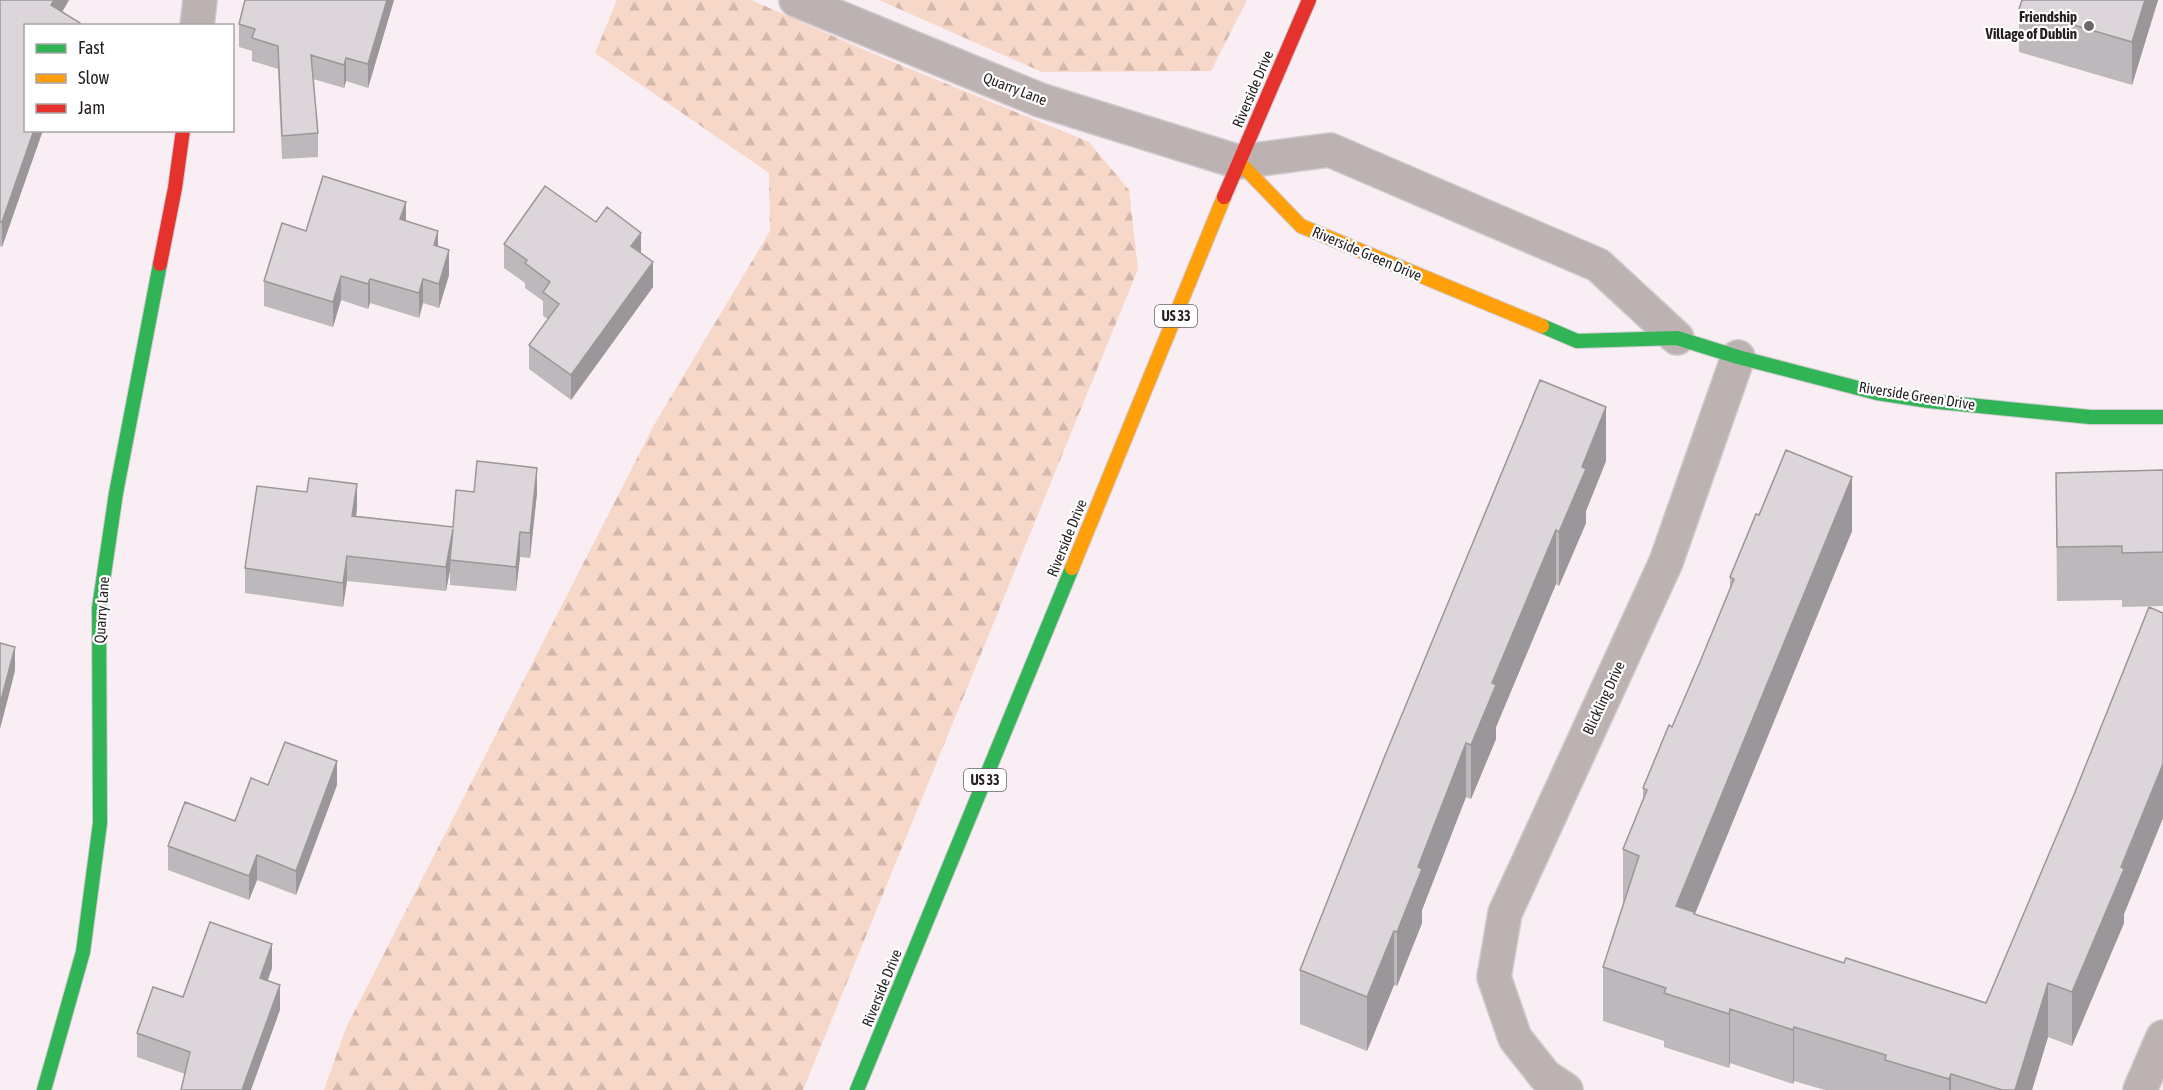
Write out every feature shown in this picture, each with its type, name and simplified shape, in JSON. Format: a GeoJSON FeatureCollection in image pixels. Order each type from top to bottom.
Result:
{"type":"FeatureCollection","features":[{"type":"Feature","properties":{"kind":"street"},"geometry":{"type":"LineString","coordinates":[[197,24],[200,0]]}},
{"type":"Feature","properties":{"kind":"street","name":"Quarry Lane"},"geometry":{"type":"LineString","coordinates":[[796,0],[1040,99],[1239,162]]}},
{"type":"Feature","properties":{"kind":"street","name":"Riverside Drive"},"geometry":{"type":"LineString","coordinates":[[857,1090],[1239,162],[1309,0]]}},
{"type":"Feature","properties":{"kind":"street","name":"Quarry Lane"},"geometry":{"type":"LineString","coordinates":[[44,1090],[83,952],[100,823],[99,608],[116,493],[175,188],[183,132]]}},
{"type":"Feature","properties":{"kind":"street","name":"Riverside Green Drive"},"geometry":{"type":"LineString","coordinates":[[1239,162],[1330,150],[1598,266],[1677,338]]}},
{"type":"Feature","properties":{"kind":"street","name":"Riverside Green Drive"},"geometry":{"type":"LineString","coordinates":[[1239,162],[1301,226],[1577,341],[1677,338],[1738,357],[1877,393],[1929,401],[2090,417],[2163,417]]}},
{"type":"Feature","properties":{"kind":"street","name":"Blickling Drive"},"geometry":{"type":"LineString","coordinates":[[1566,1090],[1545,1076],[1515,1038],[1494,977],[1505,913],[1666,562],[1738,357]]}},
{"type":"Feature","properties":{"kind":"street"},"geometry":{"type":"LineString","coordinates":[[2140,1090],[2163,1037]]}},
{"type":"Feature","properties":{"kind":"green space"},"geometry":{"type":"Polygon","coordinates":[[[617,0],[751,0],[874,54],[1089,142],[1129,190],[1138,269],[803,1090],[324,1090],[346,1028],[654,425],[770,231],[769,173],[595,53],[617,0]]]}},
{"type":"Feature","properties":{"kind":"green space"},"geometry":{"type":"Polygon","coordinates":[[[879,0],[1247,0],[1211,71],[1042,72],[879,0]]]}},
{"type":"Feature","properties":{"kind":"building"},"geometry":{"type":"Polygon","coordinates":[[[0,0],[54,0],[51,5],[80,23],[24,24],[24,132],[33,132],[2,222],[0,222],[0,0]]]}},
{"type":"Feature","properties":{"kind":"building"},"geometry":{"type":"Polygon","coordinates":[[[245,0],[387,0],[368,64],[346,58],[344,65],[311,55],[318,133],[282,136],[278,46],[252,38],[255,29],[239,24],[245,0]]]}},
{"type":"Feature","properties":{"kind":"building"},"geometry":{"type":"Polygon","coordinates":[[[2022,0],[2145,0],[2132,42],[2019,9],[2022,0]]]}},
{"type":"Feature","properties":{"kind":"building"},"geometry":{"type":"Polygon","coordinates":[[[323,176],[406,202],[400,219],[438,231],[434,245],[449,250],[439,284],[423,279],[419,293],[370,279],[368,284],[341,276],[333,302],[264,281],[282,223],[306,231],[323,176]]]}},
{"type":"Feature","properties":{"kind":"building"},"geometry":{"type":"Polygon","coordinates":[[[545,186],[596,222],[607,207],[641,233],[631,246],[653,262],[571,375],[529,345],[559,304],[543,292],[550,282],[525,263],[527,260],[504,244],[545,186]]]}},
{"type":"Feature","properties":{"kind":"building"},"geometry":{"type":"Polygon","coordinates":[[[1540,380],[1606,407],[1582,467],[1586,469],[1559,532],[1556,530],[1492,683],[1496,685],[1471,745],[1466,743],[1418,867],[1422,869],[1397,932],[1394,931],[1367,997],[1300,970],[1384,758],[1540,380]]]}},
{"type":"Feature","properties":{"kind":"building"},"geometry":{"type":"Polygon","coordinates":[[[1786,450],[1852,477],[1676,906],[1694,912],[1694,914],[1844,963],[1846,958],[1986,1003],[2073,797],[2149,607],[2163,613],[2163,764],[2121,867],[2124,869],[2072,992],[2048,983],[2015,1090],[2002,1090],[1951,1074],[1949,1079],[1885,1060],[1886,1055],[1794,1027],[1793,1030],[1730,1009],[1729,1014],[1664,993],[1666,988],[1603,967],[1639,856],[1623,849],[1647,790],[1643,788],[1669,725],[1672,727],[1700,662],[1734,579],[1730,577],[1786,450]]]}},
{"type":"Feature","properties":{"kind":"building"},"geometry":{"type":"Polygon","coordinates":[[[477,461],[537,468],[530,533],[520,532],[516,567],[450,560],[453,529],[446,567],[347,556],[343,583],[245,568],[257,486],[307,492],[309,478],[357,484],[352,516],[453,527],[456,490],[474,492],[477,461]]]}},
{"type":"Feature","properties":{"kind":"building"},"geometry":{"type":"Polygon","coordinates":[[[2163,470],[2163,552],[2122,553],[2122,546],[2057,547],[2056,473],[2163,470]]]}},
{"type":"Feature","properties":{"kind":"building"},"geometry":{"type":"Polygon","coordinates":[[[0,643],[15,647],[0,704],[0,643]]]}},
{"type":"Feature","properties":{"kind":"building"},"geometry":{"type":"Polygon","coordinates":[[[285,742],[337,761],[296,871],[257,855],[249,876],[168,846],[185,802],[235,821],[251,778],[268,785],[285,742]]]}},
{"type":"Feature","properties":{"kind":"building"},"geometry":{"type":"Polygon","coordinates":[[[210,922],[272,944],[260,978],[280,985],[242,1090],[181,1090],[190,1052],[137,1033],[153,987],[183,997],[210,922]]]}},
{"type":"Feature","properties":{"kind":"traffic: fast"},"geometry":{"type":"LineString","coordinates":[[44,1090],[83,952],[100,823],[99,608],[116,493],[160,264]]}},
{"type":"Feature","properties":{"kind":"traffic: fast"},"geometry":{"type":"LineString","coordinates":[[1542,326],[1577,341],[1677,338],[1738,357],[1877,393],[1929,401],[2090,417],[2163,417]]}},
{"type":"Feature","properties":{"kind":"traffic: fast"},"geometry":{"type":"LineString","coordinates":[[857,1090],[1072,568]]}},
{"type":"Feature","properties":{"kind":"traffic: slow"},"geometry":{"type":"LineString","coordinates":[[1239,162],[1301,226],[1542,326]]}},
{"type":"Feature","properties":{"kind":"traffic: slow"},"geometry":{"type":"LineString","coordinates":[[1072,568],[1224,197]]}},
{"type":"Feature","properties":{"kind":"traffic: jam"},"geometry":{"type":"LineString","coordinates":[[1224,197],[1309,0]]}},
{"type":"Feature","properties":{"kind":"traffic: jam"},"geometry":{"type":"LineString","coordinates":[[160,264],[175,188],[183,132]]}},
{"type":"Feature","properties":{"kind":"place","name":"Friendship Village of Dublin"},"geometry":{"type":"Point","coordinates":[2089,26]}}]}
